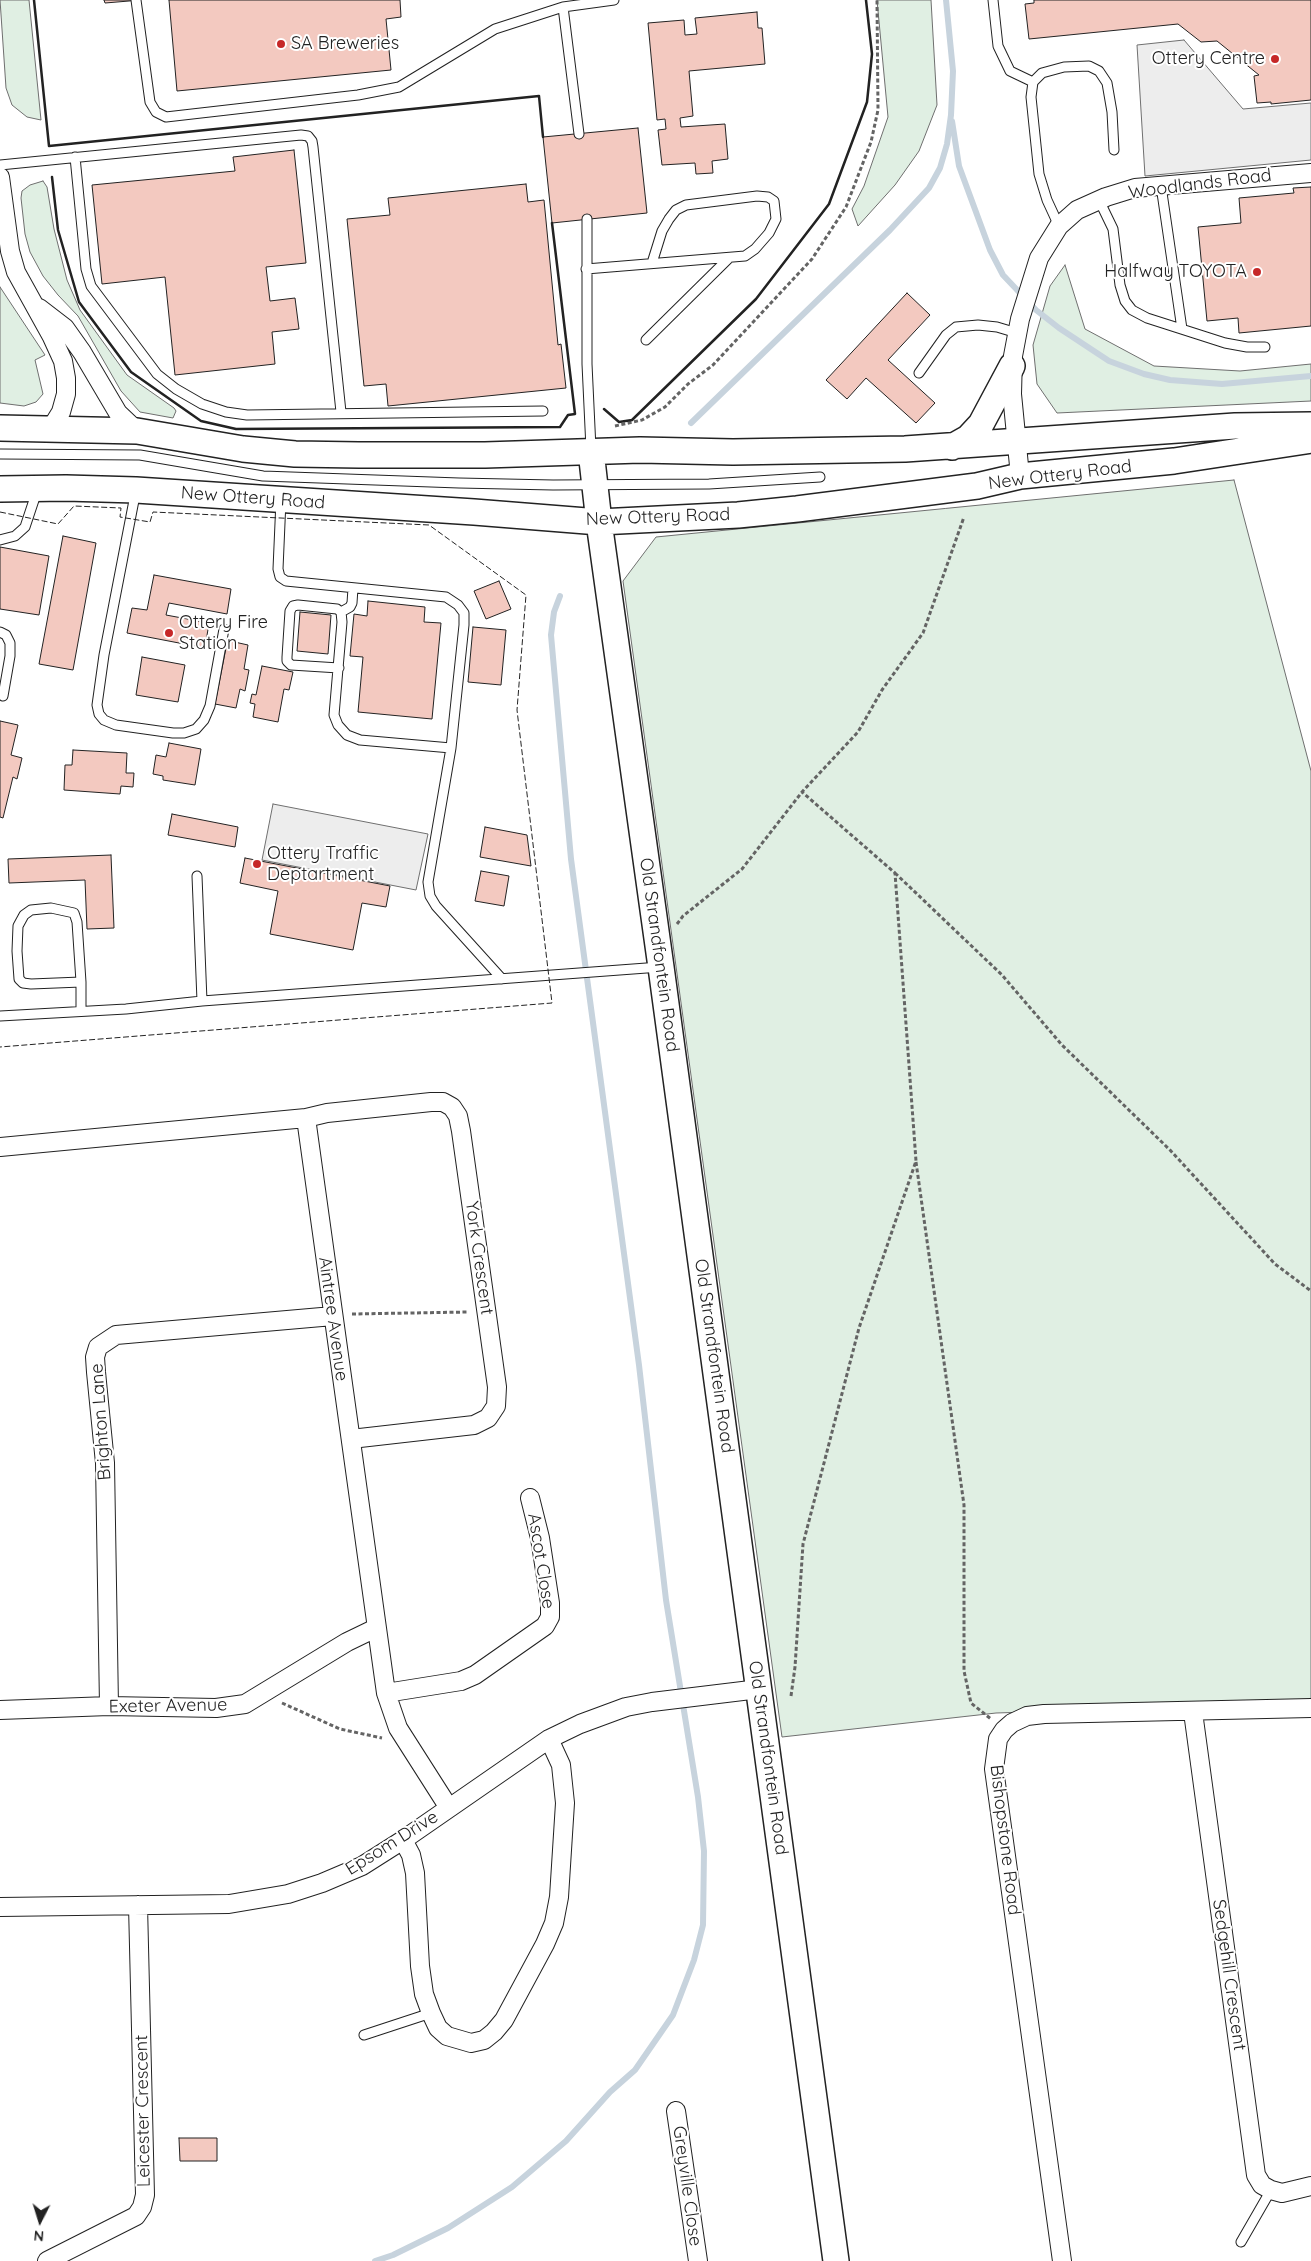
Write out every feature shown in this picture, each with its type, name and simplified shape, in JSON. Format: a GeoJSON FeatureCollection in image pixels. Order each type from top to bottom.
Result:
{"type":"FeatureCollection","features":[{"type":"Feature","properties":{"kind":"main road"},"geometry":{"type":"LineString","coordinates":[[952,446],[968,438],[981,424],[1012,366]]}},
{"type":"Feature","properties":{"kind":"main road","name":"New Ottery Road"},"geometry":{"type":"LineString","coordinates":[[0,428],[137,431],[243,449],[295,454],[475,455],[591,451],[774,451],[952,446],[1234,426],[1311,425]]}},
{"type":"Feature","properties":{"kind":"main road","name":"New Ottery Road"},"geometry":{"type":"LineString","coordinates":[[0,489],[136,490],[599,522],[738,515],[977,486],[1020,476],[1174,461],[1311,440]]}},
{"type":"Feature","properties":{"kind":"main road","name":"Old Strandfontein Road"},"geometry":{"type":"LineString","coordinates":[[591,451],[599,522],[836,2261]]}},
{"type":"Feature","properties":{"kind":"street","name":"Woodlands Road"},"geometry":{"type":"LineString","coordinates":[[1020,476],[1012,366],[1019,326],[1039,258],[1059,226],[1077,210],[1099,200],[1135,188],[1311,173]]}},
{"type":"Feature","properties":{"kind":"street"},"geometry":{"type":"LineString","coordinates":[[0,177],[10,251],[23,287],[35,305],[59,353],[66,378],[66,394],[61,412],[50,430]]}},
{"type":"Feature","properties":{"kind":"street"},"geometry":{"type":"LineString","coordinates":[[35,305],[65,328],[82,352],[118,413],[137,431]]}},
{"type":"Feature","properties":{"kind":"street","name":"York Crescent"},"geometry":{"type":"LineString","coordinates":[[306,1118],[327,1113],[431,1102],[443,1102],[452,1107],[458,1116],[461,1131],[497,1387],[496,1406],[488,1418],[474,1425],[351,1439]]}},
{"type":"Feature","properties":{"kind":"street"},"geometry":{"type":"LineString","coordinates":[[0,1147],[306,1118]]}},
{"type":"Feature","properties":{"kind":"street","name":"Aintree Avenue"},"geometry":{"type":"LineString","coordinates":[[306,1118],[332,1316],[386,1693],[392,1715],[406,1741],[449,1808]]}},
{"type":"Feature","properties":{"kind":"street","name":"Brighton Lane"},"geometry":{"type":"LineString","coordinates":[[109,1706],[105,1463],[95,1357],[98,1347],[116,1335],[332,1316]]}},
{"type":"Feature","properties":{"kind":"street","name":"Ascot Close"},"geometry":{"type":"LineString","coordinates":[[386,1693],[461,1681],[475,1675],[545,1626],[550,1617],[550,1603],[540,1538],[530,1498]]}},
{"type":"Feature","properties":{"kind":"street","name":"Exeter Avenue"},"geometry":{"type":"LineString","coordinates":[[0,1710],[109,1706],[216,1708],[245,1704],[347,1642],[376,1628]]}},
{"type":"Feature","properties":{"kind":"street","name":"Epsom Drive"},"geometry":{"type":"LineString","coordinates":[[0,1907],[229,1904],[288,1894],[362,1866],[403,1840],[549,1739],[605,1714],[652,1702],[758,1689]]}},
{"type":"Feature","properties":{"kind":"street"},"geometry":{"type":"LineString","coordinates":[[1004,1730],[1027,1716],[1044,1714],[1311,1708]]}},
{"type":"Feature","properties":{"kind":"street","name":"Sedgehill Crescent"},"geometry":{"type":"LineString","coordinates":[[1193,1712],[1256,2175],[1262,2185],[1271,2190]]}},
{"type":"Feature","properties":{"kind":"street","name":"Bishopstone Road"},"geometry":{"type":"LineString","coordinates":[[1004,1730],[998,1739],[994,1769],[1062,2261]]}},
{"type":"Feature","properties":{"kind":"street"},"geometry":{"type":"LineString","coordinates":[[403,1840],[411,1856],[415,1873],[420,1966],[424,1994],[431,2013],[438,2028],[447,2036],[471,2043],[484,2040],[504,2020],[545,1944],[554,1922],[559,1896],[565,1803],[561,1765],[549,1739]]}},
{"type":"Feature","properties":{"kind":"street","name":"Leicester Crescent"},"geometry":{"type":"LineString","coordinates":[[48,2261],[136,2216],[142,2207],[145,2194],[138,1906]]}},
{"type":"Feature","properties":{"kind":"street","name":"Greyville Close"},"geometry":{"type":"LineString","coordinates":[[676,2111],[698,2261]]}},
{"type":"Feature","properties":{"kind":"street"},"geometry":{"type":"LineString","coordinates":[[1271,2190],[1282,2193],[1311,2186]]}},
{"type":"Feature","properties":{"kind":"lane"},"geometry":{"type":"LineString","coordinates":[[136,0],[150,102],[156,112],[166,117],[358,95],[399,87],[496,29],[563,7],[614,0]]}},
{"type":"Feature","properties":{"kind":"lane"},"geometry":{"type":"LineString","coordinates":[[993,0],[998,46],[1010,71],[1033,82]]}},
{"type":"Feature","properties":{"kind":"lane"},"geometry":{"type":"LineString","coordinates":[[563,7],[579,134]]}},
{"type":"Feature","properties":{"kind":"lane"},"geometry":{"type":"LineString","coordinates":[[1059,226],[1039,174],[1032,96],[1033,82],[1042,73],[1064,67],[1089,66],[1099,71],[1107,83],[1112,112],[1114,150]]}},
{"type":"Feature","properties":{"kind":"lane"},"geometry":{"type":"LineString","coordinates":[[0,165],[301,135],[308,136],[312,140],[341,412]]}},
{"type":"Feature","properties":{"kind":"lane"},"geometry":{"type":"LineString","coordinates":[[75,157],[86,270],[91,286],[157,374],[202,404],[226,412],[247,415],[341,412],[448,414],[543,412]]}},
{"type":"Feature","properties":{"kind":"lane"},"geometry":{"type":"LineString","coordinates":[[1161,186],[1182,329]]}},
{"type":"Feature","properties":{"kind":"lane"},"geometry":{"type":"LineString","coordinates":[[586,269],[652,262],[745,256],[755,249],[769,233],[776,218],[774,201],[768,197],[736,198],[686,205],[676,210],[662,231],[652,262]]}},
{"type":"Feature","properties":{"kind":"lane"},"geometry":{"type":"LineString","coordinates":[[1099,200],[1113,229],[1120,285],[1125,301],[1132,310],[1147,318],[1225,343],[1247,347],[1265,347]]}},
{"type":"Feature","properties":{"kind":"lane"},"geometry":{"type":"LineString","coordinates":[[587,219],[588,416],[591,451]]}},
{"type":"Feature","properties":{"kind":"lane"},"geometry":{"type":"LineString","coordinates":[[646,340],[729,258]]}},
{"type":"Feature","properties":{"kind":"lane"},"geometry":{"type":"LineString","coordinates":[[919,373],[946,335],[956,327],[978,325],[997,327],[1019,326]]}},
{"type":"Feature","properties":{"kind":"lane"},"geometry":{"type":"LineString","coordinates":[[0,454],[140,455],[236,472],[292,477],[595,485],[709,484],[820,477]]}},
{"type":"Feature","properties":{"kind":"lane"},"geometry":{"type":"LineString","coordinates":[[0,540],[15,536],[25,527],[38,489]]}},
{"type":"Feature","properties":{"kind":"lane"},"geometry":{"type":"LineString","coordinates":[[136,490],[104,655],[96,705],[99,714],[104,720],[116,725],[173,733],[184,733],[196,729],[204,720],[210,706],[224,629]]}},
{"type":"Feature","properties":{"kind":"lane"},"geometry":{"type":"LineString","coordinates":[[281,500],[278,569],[280,577],[286,581],[446,598],[458,605],[464,613],[451,748],[428,882],[430,896],[436,906],[502,979]]}},
{"type":"Feature","properties":{"kind":"lane"},"geometry":{"type":"LineString","coordinates":[[341,612],[350,607],[352,603],[353,588]]}},
{"type":"Feature","properties":{"kind":"lane"},"geometry":{"type":"LineString","coordinates":[[339,668],[291,665],[286,661],[290,611],[293,606],[337,609],[341,612]]}},
{"type":"Feature","properties":{"kind":"lane"},"geometry":{"type":"LineString","coordinates":[[341,612],[339,668],[334,715],[338,725],[347,735],[360,740],[451,748]]}},
{"type":"Feature","properties":{"kind":"lane"},"geometry":{"type":"LineString","coordinates":[[0,632],[6,635],[10,643],[4,696]]}},
{"type":"Feature","properties":{"kind":"lane"},"geometry":{"type":"LineString","coordinates":[[197,876],[202,1001]]}},
{"type":"Feature","properties":{"kind":"lane"},"geometry":{"type":"LineString","coordinates":[[81,982],[31,984],[24,983],[19,979],[16,951],[18,926],[24,916],[31,910],[51,908],[74,912],[77,922],[81,982],[81,1011]]}},
{"type":"Feature","properties":{"kind":"lane"},"geometry":{"type":"LineString","coordinates":[[0,1016],[126,1009],[202,1001],[560,976],[661,967]]}},
{"type":"Feature","properties":{"kind":"lane"},"geometry":{"type":"LineString","coordinates":[[364,2035],[431,2013]]}},
{"type":"Feature","properties":{"kind":"lane"},"geometry":{"type":"LineString","coordinates":[[1241,2242],[1271,2190]]}},
{"type":"Feature","properties":{"kind":"path"},"geometry":{"type":"LineString","coordinates":[[615,426],[642,420],[665,407],[688,384],[713,365],[812,259],[846,207],[871,142],[878,110],[877,0]]}},
{"type":"Feature","properties":{"kind":"path"},"geometry":{"type":"LineString","coordinates":[[675,926],[684,916],[742,869],[802,792],[858,732],[882,690],[923,632],[964,517]]}},
{"type":"Feature","properties":{"kind":"path"},"geometry":{"type":"LineString","coordinates":[[802,792],[894,873],[1002,975],[1062,1045],[1170,1150],[1274,1264],[1311,1291]]}},
{"type":"Feature","properties":{"kind":"path"},"geometry":{"type":"LineString","coordinates":[[894,873],[916,1161],[964,1506],[964,1671],[970,1703],[1004,1730]]}},
{"type":"Feature","properties":{"kind":"path"},"geometry":{"type":"LineString","coordinates":[[791,1696],[795,1666],[803,1544],[859,1328],[916,1161]]}},
{"type":"Feature","properties":{"kind":"path"},"geometry":{"type":"LineString","coordinates":[[332,1316],[363,1313],[486,1312]]}},
{"type":"Feature","properties":{"kind":"path"},"geometry":{"type":"LineString","coordinates":[[261,1695],[340,1729],[393,1741],[406,1741]]}},
{"type":"Feature","properties":{"kind":"green space"},"geometry":{"type":"Polygon","coordinates":[[[0,0],[29,0],[41,120],[27,117],[12,105],[6,88],[0,0]]]}},
{"type":"Feature","properties":{"kind":"green space"},"geometry":{"type":"Polygon","coordinates":[[[877,0],[931,0],[937,105],[919,151],[895,185],[858,226],[852,209],[864,186],[888,117],[877,0]]]}},
{"type":"Feature","properties":{"kind":"green space"},"geometry":{"type":"Polygon","coordinates":[[[43,181],[47,187],[54,229],[67,280],[80,310],[127,375],[174,408],[176,411],[173,418],[140,412],[121,391],[78,316],[43,276],[30,252],[25,234],[21,198],[22,191],[30,185],[43,181]]]}},
{"type":"Feature","properties":{"kind":"green space"},"geometry":{"type":"Polygon","coordinates":[[[1065,265],[1085,329],[1154,366],[1240,371],[1311,364],[1311,401],[1057,413],[1037,384],[1033,345],[1050,286],[1065,265]]]}},
{"type":"Feature","properties":{"kind":"green space"},"geometry":{"type":"Polygon","coordinates":[[[0,287],[45,355],[35,360],[43,394],[36,402],[24,406],[0,403],[0,287]]]}},
{"type":"Feature","properties":{"kind":"green space"},"geometry":{"type":"Polygon","coordinates":[[[1234,480],[1311,771],[1311,1703],[996,1713],[782,1737],[623,581],[656,537],[1234,480]]]}},
{"type":"Feature","properties":{"kind":"shaded area"},"geometry":{"type":"Polygon","coordinates":[[[1184,40],[1243,109],[1311,103],[1311,160],[1145,176],[1137,45],[1184,40]]]}},
{"type":"Feature","properties":{"kind":"shaded area"},"geometry":{"type":"Polygon","coordinates":[[[273,804],[428,834],[416,890],[262,860],[273,804]]]}},
{"type":"Feature","properties":{"kind":"building"},"geometry":{"type":"Polygon","coordinates":[[[104,0],[141,0],[105,3],[104,0]]]}},
{"type":"Feature","properties":{"kind":"building","name":"SA Breweries"},"geometry":{"type":"Polygon","coordinates":[[[169,0],[400,0],[401,17],[386,19],[391,70],[177,91],[169,0]]]}},
{"type":"Feature","properties":{"kind":"building","name":"Ottery Centre"},"geometry":{"type":"Polygon","coordinates":[[[1034,0],[1311,0],[1311,100],[1271,104],[1271,102],[1257,103],[1254,76],[1259,75],[1217,41],[1201,42],[1178,24],[1029,39],[1025,4],[1034,3],[1034,0]]]}},
{"type":"Feature","properties":{"kind":"building"},"geometry":{"type":"Polygon","coordinates":[[[757,12],[758,28],[762,28],[765,64],[689,71],[693,116],[680,118],[681,127],[725,124],[728,159],[712,161],[713,173],[696,174],[695,163],[662,165],[658,130],[666,129],[665,119],[657,120],[648,23],[684,20],[685,35],[697,34],[695,18],[757,12]]]}},
{"type":"Feature","properties":{"kind":"building"},"geometry":{"type":"Polygon","coordinates":[[[638,128],[647,213],[552,223],[543,137],[638,128]]]}},
{"type":"Feature","properties":{"kind":"building"},"geometry":{"type":"Polygon","coordinates":[[[294,150],[306,263],[266,267],[270,301],[295,298],[299,329],[272,332],[275,364],[175,375],[165,277],[102,284],[92,185],[235,171],[233,157],[294,150]]]}},
{"type":"Feature","properties":{"kind":"building"},"geometry":{"type":"Polygon","coordinates":[[[526,184],[528,202],[544,200],[558,345],[561,344],[566,388],[388,406],[386,384],[364,386],[347,219],[390,215],[388,198],[526,184]]]}},
{"type":"Feature","properties":{"kind":"building","name":"Halfway TOYOTA"},"geometry":{"type":"Polygon","coordinates":[[[1311,187],[1311,326],[1239,333],[1238,318],[1207,321],[1198,227],[1241,223],[1239,198],[1294,193],[1293,188],[1311,187]]]}},
{"type":"Feature","properties":{"kind":"building"},"geometry":{"type":"Polygon","coordinates":[[[907,293],[930,315],[888,360],[935,403],[916,423],[866,378],[847,399],[826,380],[907,293]]]}},
{"type":"Feature","properties":{"kind":"building"},"geometry":{"type":"Polygon","coordinates":[[[63,536],[96,543],[73,670],[39,664],[63,536]]]}},
{"type":"Feature","properties":{"kind":"building"},"geometry":{"type":"Polygon","coordinates":[[[0,547],[49,556],[39,615],[0,609],[0,547]]]}},
{"type":"Feature","properties":{"kind":"building"},"geometry":{"type":"Polygon","coordinates":[[[154,575],[231,589],[227,614],[169,603],[166,615],[209,623],[205,648],[127,633],[132,608],[147,610],[154,575]]]}},
{"type":"Feature","properties":{"kind":"building"},"geometry":{"type":"Polygon","coordinates":[[[499,581],[511,609],[486,619],[474,591],[499,581]]]}},
{"type":"Feature","properties":{"kind":"building"},"geometry":{"type":"Polygon","coordinates":[[[368,601],[425,607],[424,622],[441,623],[432,719],[358,712],[363,657],[350,656],[354,614],[367,616],[368,601]]]}},
{"type":"Feature","properties":{"kind":"building"},"geometry":{"type":"Polygon","coordinates":[[[300,612],[331,615],[328,654],[297,651],[300,612]]]}},
{"type":"Feature","properties":{"kind":"building"},"geometry":{"type":"Polygon","coordinates":[[[473,627],[506,630],[501,685],[468,682],[473,627]]]}},
{"type":"Feature","properties":{"kind":"building"},"geometry":{"type":"Polygon","coordinates":[[[230,641],[248,645],[244,669],[249,670],[245,691],[240,689],[236,708],[215,704],[226,648],[229,648],[230,641]]]}},
{"type":"Feature","properties":{"kind":"building"},"geometry":{"type":"Polygon","coordinates":[[[142,657],[185,665],[178,702],[136,695],[142,657]]]}},
{"type":"Feature","properties":{"kind":"building"},"geometry":{"type":"Polygon","coordinates":[[[262,666],[293,672],[289,690],[284,689],[278,722],[253,717],[255,704],[250,703],[252,694],[256,695],[262,666]]]}},
{"type":"Feature","properties":{"kind":"building"},"geometry":{"type":"Polygon","coordinates":[[[0,721],[18,725],[11,755],[22,758],[17,779],[13,777],[3,818],[0,817],[0,721]]]}},
{"type":"Feature","properties":{"kind":"building"},"geometry":{"type":"Polygon","coordinates":[[[169,743],[201,749],[195,785],[163,780],[163,776],[153,774],[156,755],[166,757],[169,743]]]}},
{"type":"Feature","properties":{"kind":"building"},"geometry":{"type":"Polygon","coordinates":[[[73,750],[127,753],[126,773],[134,773],[133,787],[121,786],[120,794],[64,790],[65,765],[72,765],[73,750]]]}},
{"type":"Feature","properties":{"kind":"building"},"geometry":{"type":"Polygon","coordinates":[[[172,814],[238,827],[235,847],[168,835],[172,814]]]}},
{"type":"Feature","properties":{"kind":"building"},"geometry":{"type":"Polygon","coordinates":[[[485,827],[527,835],[531,866],[480,857],[485,827]]]}},
{"type":"Feature","properties":{"kind":"building"},"geometry":{"type":"Polygon","coordinates":[[[111,855],[114,928],[87,929],[85,880],[9,883],[8,859],[111,855]]]}},
{"type":"Feature","properties":{"kind":"building"},"geometry":{"type":"Polygon","coordinates":[[[245,858],[390,886],[386,907],[362,903],[353,950],[270,934],[278,891],[240,883],[245,858]]]}},
{"type":"Feature","properties":{"kind":"building"},"geometry":{"type":"Polygon","coordinates":[[[481,871],[509,876],[504,906],[475,901],[481,871]]]}},
{"type":"Feature","properties":{"kind":"building"},"geometry":{"type":"Polygon","coordinates":[[[179,2138],[217,2138],[217,2161],[180,2161],[179,2138]]]}},
{"type":"Feature","properties":{"kind":"waterway"},"geometry":{"type":"LineString","coordinates":[[691,423],[890,230],[929,188],[940,168],[947,144],[951,115],[953,71],[946,0]]}},
{"type":"Feature","properties":{"kind":"waterway"},"geometry":{"type":"LineString","coordinates":[[952,121],[959,166],[990,250],[1003,275],[1036,310],[1059,328],[1109,361],[1144,374],[1170,380],[1222,384],[1311,376]]}},
{"type":"Feature","properties":{"kind":"waterway"},"geometry":{"type":"LineString","coordinates":[[375,2261],[393,2255],[448,2228],[512,2187],[566,2141],[610,2092],[635,2070],[673,2015],[694,1960],[703,1925],[704,1851],[698,1797],[666,1600],[639,1365],[571,859],[551,635],[554,612],[560,596]]}},
{"type":"Feature","properties":{"kind":"fence"},"geometry":{"type":"LineString","coordinates":[[0,512],[58,524],[74,506],[121,508],[120,517],[150,522],[153,512],[429,525],[526,595],[517,710],[552,1003],[0,1047]]}},
{"type":"Feature","properties":{"kind":"wall"},"geometry":{"type":"LineString","coordinates":[[34,0],[49,146],[539,96],[543,137]]}},
{"type":"Feature","properties":{"kind":"wall"},"geometry":{"type":"LineString","coordinates":[[604,409],[619,422],[632,420],[756,299],[829,204],[867,102],[872,54],[866,0]]}},
{"type":"Feature","properties":{"kind":"wall"},"geometry":{"type":"LineString","coordinates":[[52,177],[58,230],[79,302],[131,372],[201,421],[236,429],[560,427],[568,415],[575,414],[552,223]]}},
{"type":"Feature","properties":{"kind":"place","name":"SA Breweries"},"geometry":{"type":"Point","coordinates":[281,44]}},
{"type":"Feature","properties":{"kind":"place","name":"Ottery Centre"},"geometry":{"type":"Point","coordinates":[1275,59]}},
{"type":"Feature","properties":{"kind":"place","name":"Halfway TOYOTA"},"geometry":{"type":"Point","coordinates":[1257,272]}},
{"type":"Feature","properties":{"kind":"place","name":"Ottery Fire Station"},"geometry":{"type":"Point","coordinates":[169,633]}},
{"type":"Feature","properties":{"kind":"place","name":"Ottery Traffic Deptartment"},"geometry":{"type":"Point","coordinates":[257,864]}}]}
